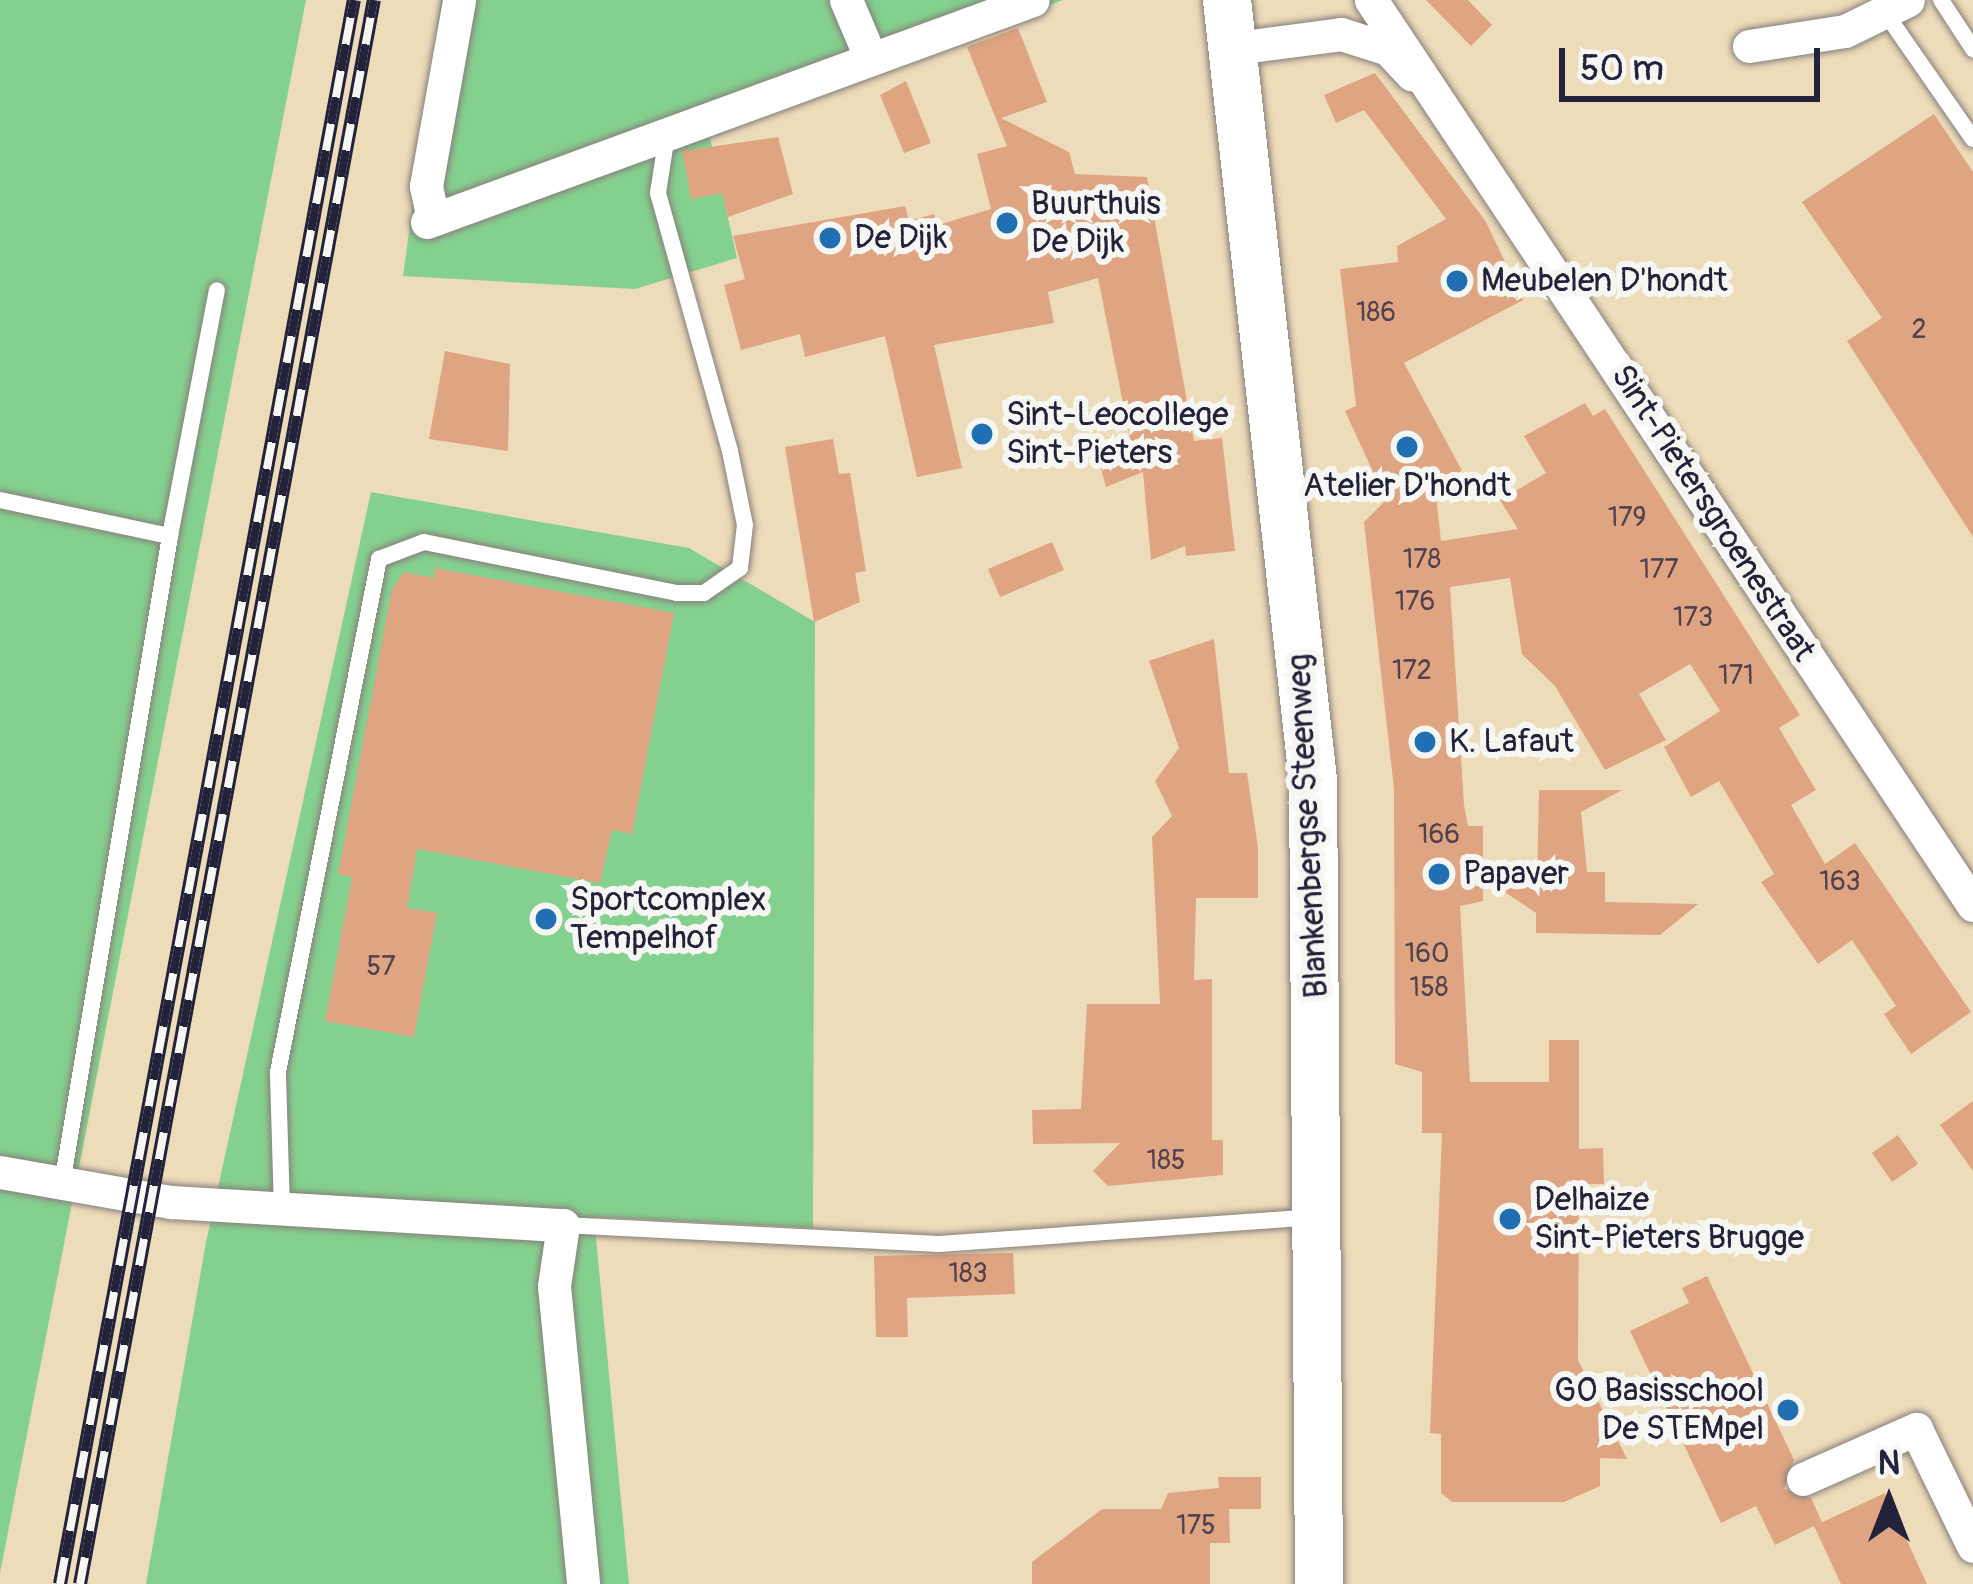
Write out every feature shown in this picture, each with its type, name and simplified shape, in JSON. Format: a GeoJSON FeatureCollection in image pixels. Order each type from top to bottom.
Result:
{"type":"FeatureCollection","features":[{"type":"Feature","properties":{"kind":"main road","name":"Blankenbergse Steenweg"},"geometry":{"type":"LineString","coordinates":[[1227,0],[1313,780],[1319,1584]]}},
{"type":"Feature","properties":{"kind":"street"},"geometry":{"type":"LineString","coordinates":[[459,0],[426,186],[430,220],[1034,0]]}},
{"type":"Feature","properties":{"kind":"street"},"geometry":{"type":"LineString","coordinates":[[846,0],[871,59]]}},
{"type":"Feature","properties":{"kind":"street","name":"Sint-Pietersgroenestraat"},"geometry":{"type":"LineString","coordinates":[[1371,0],[1973,905]]}},
{"type":"Feature","properties":{"kind":"street"},"geometry":{"type":"LineString","coordinates":[[1750,46],[1844,31],[1896,6]]}},
{"type":"Feature","properties":{"kind":"street","name":"Sint-Pietersgroenestraat"},"geometry":{"type":"LineString","coordinates":[[1235,48],[1364,38],[1455,120]]}},
{"type":"Feature","properties":{"kind":"street"},"geometry":{"type":"LineString","coordinates":[[0,1172],[282,1211],[563,1225],[554,1286],[584,1584]]}},
{"type":"Feature","properties":{"kind":"street"},"geometry":{"type":"LineString","coordinates":[[1803,1480],[1916,1429],[1973,1546]]}},
{"type":"Feature","properties":{"kind":"lane"},"geometry":{"type":"LineString","coordinates":[[1941,0],[1973,50]]}},
{"type":"Feature","properties":{"kind":"lane"},"geometry":{"type":"LineString","coordinates":[[1896,6],[1973,139]]}},
{"type":"Feature","properties":{"kind":"lane"},"geometry":{"type":"LineString","coordinates":[[282,1211],[278,1072],[379,560],[424,542],[677,592],[704,592],[740,568],[745,525],[730,451],[658,193],[667,134]]}},
{"type":"Feature","properties":{"kind":"lane"},"geometry":{"type":"LineString","coordinates":[[62,1184],[170,536],[217,290]]}},
{"type":"Feature","properties":{"kind":"lane"},"geometry":{"type":"LineString","coordinates":[[0,500],[170,536]]}},
{"type":"Feature","properties":{"kind":"lane"},"geometry":{"type":"LineString","coordinates":[[563,1225],[939,1244],[1319,1217]]}},
{"type":"Feature","properties":{"kind":"green space"},"geometry":{"type":"Polygon","coordinates":[[[0,0],[306,0],[0,1573],[0,0]]]}},
{"type":"Feature","properties":{"kind":"green space"},"geometry":{"type":"Polygon","coordinates":[[[441,0],[1063,0],[710,138],[737,258],[635,289],[403,276],[441,0]]]}},
{"type":"Feature","properties":{"kind":"green space","name":"Sportcomplex Tempelhof"},"geometry":{"type":"Polygon","coordinates":[[[371,492],[689,548],[815,622],[813,1228],[594,1217],[629,1584],[146,1584],[206,1242],[371,492]]]}},
{"type":"Feature","properties":{"kind":"building"},"geometry":{"type":"Polygon","coordinates":[[[1426,0],[1468,0],[1492,25],[1471,46],[1426,0]]]}},
{"type":"Feature","properties":{"kind":"building"},"geometry":{"type":"Polygon","coordinates":[[[1018,28],[1047,102],[1001,118],[1069,152],[1075,174],[1147,177],[1194,441],[1222,438],[1235,551],[1186,556],[1185,546],[1151,560],[1143,472],[1106,487],[1096,450],[1131,443],[1098,278],[1048,292],[1054,323],[934,345],[962,468],[917,477],[885,336],[805,357],[800,334],[741,350],[724,285],[745,279],[733,236],[905,206],[909,221],[934,214],[938,225],[991,209],[977,154],[1007,146],[967,47],[1018,28]]]}},
{"type":"Feature","properties":{"kind":"building"},"geometry":{"type":"Polygon","coordinates":[[[1375,73],[1486,222],[1523,300],[1404,363],[1467,480],[1436,495],[1441,541],[1518,529],[1500,500],[1546,473],[1524,436],[1585,403],[1593,416],[1605,409],[1800,715],[1779,728],[1816,790],[1791,805],[1825,864],[1855,843],[1971,1012],[1911,1054],[1884,1014],[1896,1006],[1852,940],[1818,964],[1761,882],[1774,874],[1719,781],[1691,797],[1664,747],[1720,711],[1690,664],[1639,694],[1666,740],[1605,770],[1555,686],[1522,654],[1510,578],[1450,587],[1464,805],[1468,826],[1483,826],[1483,901],[1460,906],[1470,1082],[1549,1082],[1549,1040],[1579,1040],[1579,1149],[1603,1148],[1604,1184],[1579,1184],[1578,1360],[1627,1459],[1600,1458],[1600,1486],[1564,1502],[1452,1502],[1441,1493],[1441,1434],[1430,1433],[1442,1133],[1422,1133],[1422,1072],[1395,1064],[1394,789],[1364,522],[1386,500],[1345,411],[1356,406],[1340,269],[1398,262],[1397,246],[1446,219],[1364,110],[1336,123],[1324,95],[1375,73]]]}},
{"type":"Feature","properties":{"kind":"building"},"geometry":{"type":"Polygon","coordinates":[[[906,81],[931,143],[904,153],[880,95],[906,81]]]}},
{"type":"Feature","properties":{"kind":"building"},"geometry":{"type":"Polygon","coordinates":[[[1934,114],[1973,172],[1973,537],[1847,341],[1882,318],[1802,202],[1934,114]]]}},
{"type":"Feature","properties":{"kind":"building"},"geometry":{"type":"Polygon","coordinates":[[[778,137],[793,194],[728,217],[722,193],[691,199],[682,151],[778,137]]]}},
{"type":"Feature","properties":{"kind":"building"},"geometry":{"type":"Polygon","coordinates":[[[445,351],[510,364],[508,451],[429,439],[445,351]]]}},
{"type":"Feature","properties":{"kind":"building"},"geometry":{"type":"Polygon","coordinates":[[[833,439],[839,474],[850,473],[866,571],[855,573],[860,602],[814,622],[785,447],[833,439]]]}},
{"type":"Feature","properties":{"kind":"building"},"geometry":{"type":"Polygon","coordinates":[[[1052,542],[1064,570],[1000,597],[988,569],[1052,542]]]}},
{"type":"Feature","properties":{"kind":"building"},"geometry":{"type":"Polygon","coordinates":[[[435,568],[674,613],[632,834],[612,830],[600,883],[417,849],[407,908],[437,913],[414,1037],[325,1021],[352,877],[338,874],[392,589],[404,572],[434,578],[435,568]]]}},
{"type":"Feature","properties":{"kind":"building"},"geometry":{"type":"Polygon","coordinates":[[[1214,639],[1229,773],[1247,773],[1258,847],[1258,898],[1196,898],[1194,980],[1212,979],[1212,1140],[1223,1140],[1223,1175],[1108,1186],[1093,1171],[1120,1143],[1033,1144],[1032,1110],[1081,1109],[1087,1004],[1160,1004],[1152,837],[1172,816],[1155,781],[1179,748],[1149,661],[1214,639]]]}},
{"type":"Feature","properties":{"kind":"building"},"geometry":{"type":"Polygon","coordinates":[[[1539,790],[1622,790],[1581,812],[1587,872],[1605,872],[1605,902],[1698,904],[1660,935],[1536,933],[1536,913],[1494,885],[1537,885],[1539,790]]]}},
{"type":"Feature","properties":{"kind":"building"},"geometry":{"type":"Polygon","coordinates":[[[1973,1101],[1973,1171],[1940,1125],[1973,1101]]]}},
{"type":"Feature","properties":{"kind":"building"},"geometry":{"type":"Polygon","coordinates":[[[1898,1135],[1918,1164],[1892,1182],[1872,1153],[1898,1135]]]}},
{"type":"Feature","properties":{"kind":"building"},"geometry":{"type":"Polygon","coordinates":[[[1013,1253],[1015,1294],[907,1298],[908,1337],[876,1337],[874,1256],[1013,1253]]]}},
{"type":"Feature","properties":{"kind":"building"},"geometry":{"type":"Polygon","coordinates":[[[1707,1276],[1794,1460],[1784,1489],[1811,1498],[1822,1522],[1775,1545],[1756,1506],[1721,1523],[1630,1331],[1689,1303],[1682,1288],[1707,1276]]]}},
{"type":"Feature","properties":{"kind":"building"},"geometry":{"type":"Polygon","coordinates":[[[1218,1477],[1261,1477],[1261,1509],[1229,1509],[1230,1543],[1210,1543],[1210,1584],[1032,1584],[1032,1562],[1102,1509],[1161,1509],[1168,1493],[1219,1488],[1218,1477]]]}},
{"type":"Feature","properties":{"kind":"building"},"geometry":{"type":"Polygon","coordinates":[[[1885,1493],[1927,1584],[1841,1584],[1814,1526],[1885,1493]]]}},
{"type":"Feature","properties":{"kind":"railway"},"geometry":{"type":"LineString","coordinates":[[60,1584],[354,0]]}},
{"type":"Feature","properties":{"kind":"railway"},"geometry":{"type":"LineString","coordinates":[[80,1584],[374,0]]}},
{"type":"Feature","properties":{"kind":"place","name":"Buurthuis De Dijk"},"geometry":{"type":"Point","coordinates":[1007,223]}},
{"type":"Feature","properties":{"kind":"place","name":"De Dijk"},"geometry":{"type":"Point","coordinates":[830,238]}},
{"type":"Feature","properties":{"kind":"place","name":"Meubelen D'hondt"},"geometry":{"type":"Point","coordinates":[1457,281]}},
{"type":"Feature","properties":{"kind":"place","name":"Sint-Leocollege Sint-Pieters"},"geometry":{"type":"Point","coordinates":[982,434]}},
{"type":"Feature","properties":{"kind":"place","name":"Atelier D'hondt"},"geometry":{"type":"Point","coordinates":[1407,447]}},
{"type":"Feature","properties":{"kind":"place","name":"K. Lafaut"},"geometry":{"type":"Point","coordinates":[1425,742]}},
{"type":"Feature","properties":{"kind":"place","name":"Papaver"},"geometry":{"type":"Point","coordinates":[1439,874]}},
{"type":"Feature","properties":{"kind":"place","name":"Sportcomplex Tempelhof"},"geometry":{"type":"Point","coordinates":[546,919]}},
{"type":"Feature","properties":{"kind":"place","name":"Delhaize Sint-Pieters Brugge"},"geometry":{"type":"Point","coordinates":[1510,1219]}},
{"type":"Feature","properties":{"kind":"place","name":"GO Basisschool De STEMpel"},"geometry":{"type":"Point","coordinates":[1788,1410]}}]}
